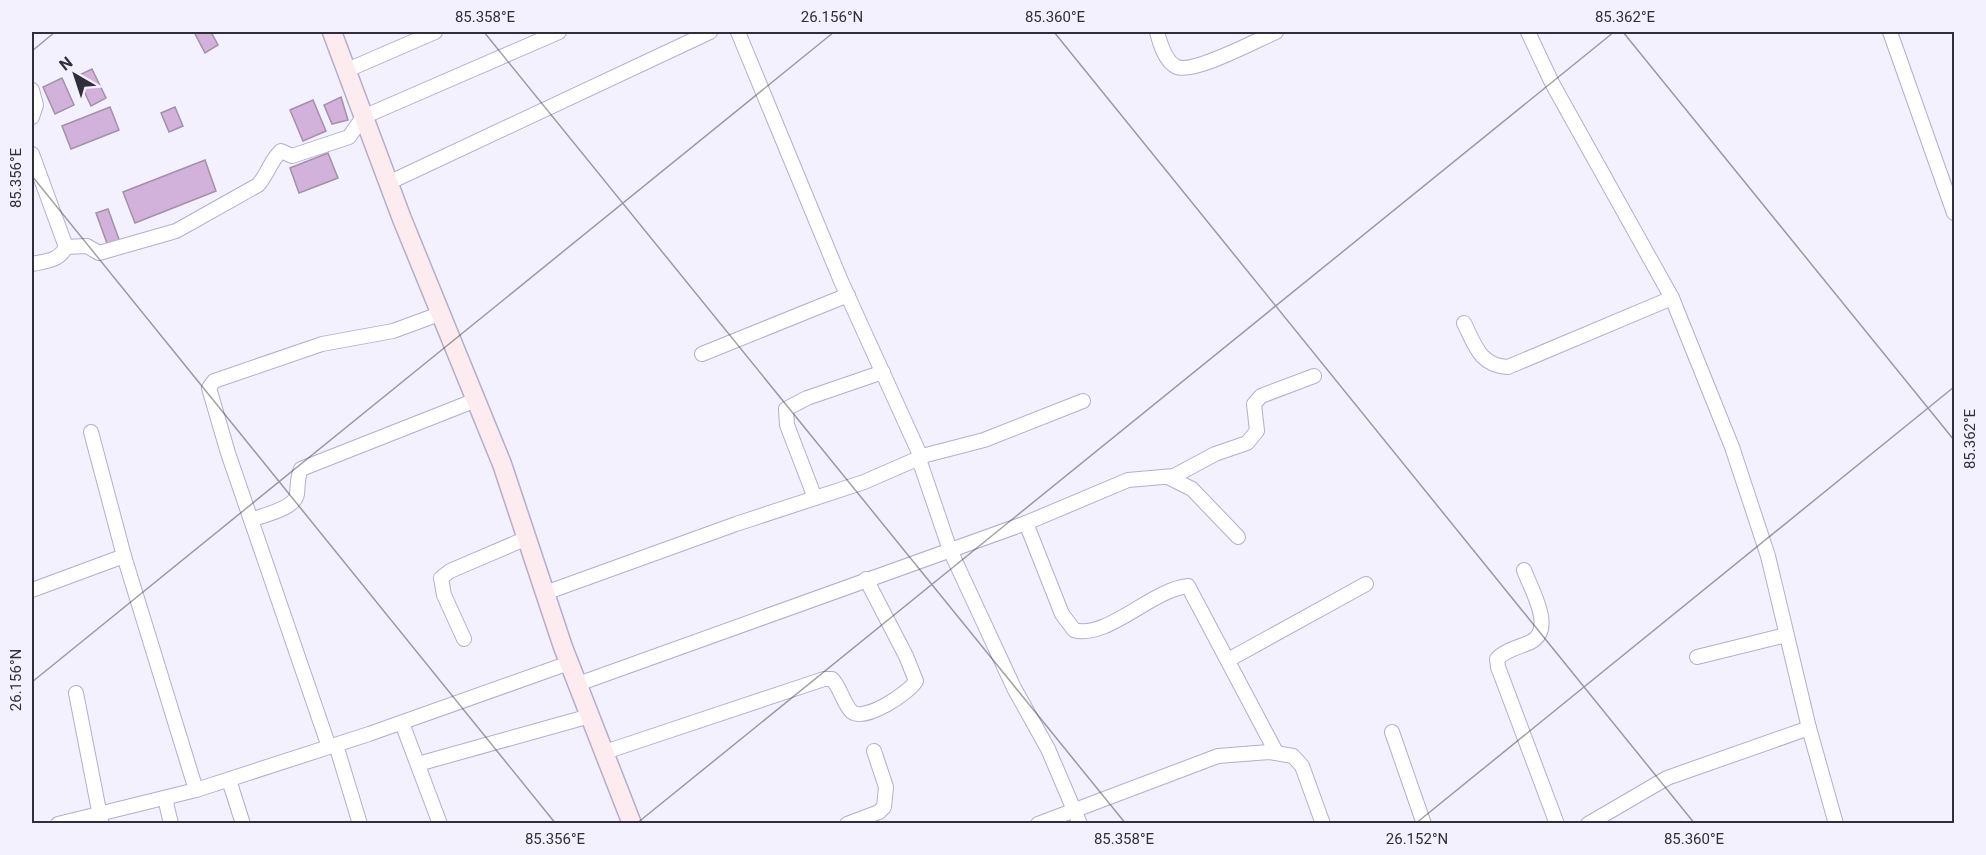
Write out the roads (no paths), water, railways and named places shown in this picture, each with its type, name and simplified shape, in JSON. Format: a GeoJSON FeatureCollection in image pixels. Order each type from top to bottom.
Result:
{"type":"FeatureCollection","features":[{"type":"Feature","properties":{"kind":"street"},"geometry":{"type":"LineString","coordinates":[[332,32],[388,183],[476,400],[527,538],[569,663],[632,824]]}},
{"type":"Feature","properties":{"kind":"street"},"geometry":{"type":"LineString","coordinates":[[345,71],[435,32]]}},
{"type":"Feature","properties":{"kind":"street"},"geometry":{"type":"LineString","coordinates":[[66,246],[87,246],[99,253],[176,231],[258,185],[264,178],[272,159],[281,151],[292,156],[349,137],[363,117],[559,32]]}},
{"type":"Feature","properties":{"kind":"street"},"geometry":{"type":"LineString","coordinates":[[388,183],[710,32]]}},
{"type":"Feature","properties":{"kind":"street"},"geometry":{"type":"LineString","coordinates":[[738,32],[848,295],[883,372],[921,465],[950,550],[1009,678],[1048,749],[1078,817]]}},
{"type":"Feature","properties":{"kind":"street"},"geometry":{"type":"LineString","coordinates":[[1157,32],[1168,59],[1175,66],[1184,68],[1214,59],[1276,32]]}},
{"type":"Feature","properties":{"kind":"street"},"geometry":{"type":"LineString","coordinates":[[1528,32],[1552,82],[1672,298],[1739,466],[1768,556],[1809,728],[1836,824]]}},
{"type":"Feature","properties":{"kind":"street"},"geometry":{"type":"LineString","coordinates":[[1890,32],[1954,213]]}},
{"type":"Feature","properties":{"kind":"street"},"geometry":{"type":"LineString","coordinates":[[32,90],[36,105],[32,117]]}},
{"type":"Feature","properties":{"kind":"street"},"geometry":{"type":"LineString","coordinates":[[32,154],[66,246],[62,255],[53,260],[32,264]]}},
{"type":"Feature","properties":{"kind":"street"},"geometry":{"type":"LineString","coordinates":[[702,354],[848,295]]}},
{"type":"Feature","properties":{"kind":"street"},"geometry":{"type":"LineString","coordinates":[[1464,323],[1484,359],[1494,366],[1508,367],[1672,298]]}},
{"type":"Feature","properties":{"kind":"street"},"geometry":{"type":"LineString","coordinates":[[360,824],[251,520],[210,399],[209,388],[214,381],[322,344],[393,332],[442,313]]}},
{"type":"Feature","properties":{"kind":"street"},"geometry":{"type":"LineString","coordinates":[[815,498],[787,425],[786,409],[807,398],[883,372]]}},
{"type":"Feature","properties":{"kind":"street"},"geometry":{"type":"LineString","coordinates":[[578,684],[1026,523],[1128,480],[1168,477],[1215,454],[1247,443],[1257,431],[1254,404],[1261,396],[1314,375]]}},
{"type":"Feature","properties":{"kind":"street"},"geometry":{"type":"LineString","coordinates":[[251,520],[291,503],[297,497],[298,477],[301,470],[476,400]]}},
{"type":"Feature","properties":{"kind":"street"},"geometry":{"type":"LineString","coordinates":[[545,593],[864,483],[918,459],[984,440],[1083,401]]}},
{"type":"Feature","properties":{"kind":"street"},"geometry":{"type":"LineString","coordinates":[[91,432],[124,556],[196,790]]}},
{"type":"Feature","properties":{"kind":"street"},"geometry":{"type":"LineString","coordinates":[[1168,477],[1192,489],[1238,537]]}},
{"type":"Feature","properties":{"kind":"street"},"geometry":{"type":"LineString","coordinates":[[1026,523],[1062,614],[1074,630],[1081,632],[1094,630],[1166,592],[1188,586],[1276,752]]}},
{"type":"Feature","properties":{"kind":"street"},"geometry":{"type":"LineString","coordinates":[[464,639],[444,595],[441,578],[450,571],[527,538]]}},
{"type":"Feature","properties":{"kind":"street"},"geometry":{"type":"LineString","coordinates":[[32,590],[124,556]]}},
{"type":"Feature","properties":{"kind":"street"},"geometry":{"type":"LineString","coordinates":[[1524,570],[1542,620],[1542,632],[1538,639],[1502,654],[1497,660],[1557,824]]}},
{"type":"Feature","properties":{"kind":"street"},"geometry":{"type":"LineString","coordinates":[[605,752],[824,678],[832,679],[851,711],[858,715],[868,714],[899,697],[913,687],[916,681],[906,656],[866,579]]}},
{"type":"Feature","properties":{"kind":"street"},"geometry":{"type":"LineString","coordinates":[[1228,660],[1366,584]]}},
{"type":"Feature","properties":{"kind":"street"},"geometry":{"type":"LineString","coordinates":[[1697,657],[1786,635]]}},
{"type":"Feature","properties":{"kind":"street"},"geometry":{"type":"LineString","coordinates":[[58,824],[100,819],[229,780],[402,723],[569,663]]}},
{"type":"Feature","properties":{"kind":"street"},"geometry":{"type":"LineString","coordinates":[[76,693],[100,819]]}},
{"type":"Feature","properties":{"kind":"street"},"geometry":{"type":"LineString","coordinates":[[418,764],[590,716]]}},
{"type":"Feature","properties":{"kind":"street"},"geometry":{"type":"LineString","coordinates":[[402,723],[440,824]]}},
{"type":"Feature","properties":{"kind":"street"},"geometry":{"type":"LineString","coordinates":[[1588,824],[1667,778],[1809,728]]}},
{"type":"Feature","properties":{"kind":"street"},"geometry":{"type":"LineString","coordinates":[[1392,732],[1424,824]]}},
{"type":"Feature","properties":{"kind":"street"},"geometry":{"type":"LineString","coordinates":[[847,824],[879,812],[884,807],[886,787],[874,751]]}},
{"type":"Feature","properties":{"kind":"street"},"geometry":{"type":"LineString","coordinates":[[1038,824],[1078,817],[1218,756],[1276,752],[1293,756],[1302,766],[1323,824]]}},
{"type":"Feature","properties":{"kind":"street"},"geometry":{"type":"LineString","coordinates":[[229,780],[243,824]]}},
{"type":"Feature","properties":{"kind":"street"},"geometry":{"type":"LineString","coordinates":[[165,798],[171,824]]}}]}
